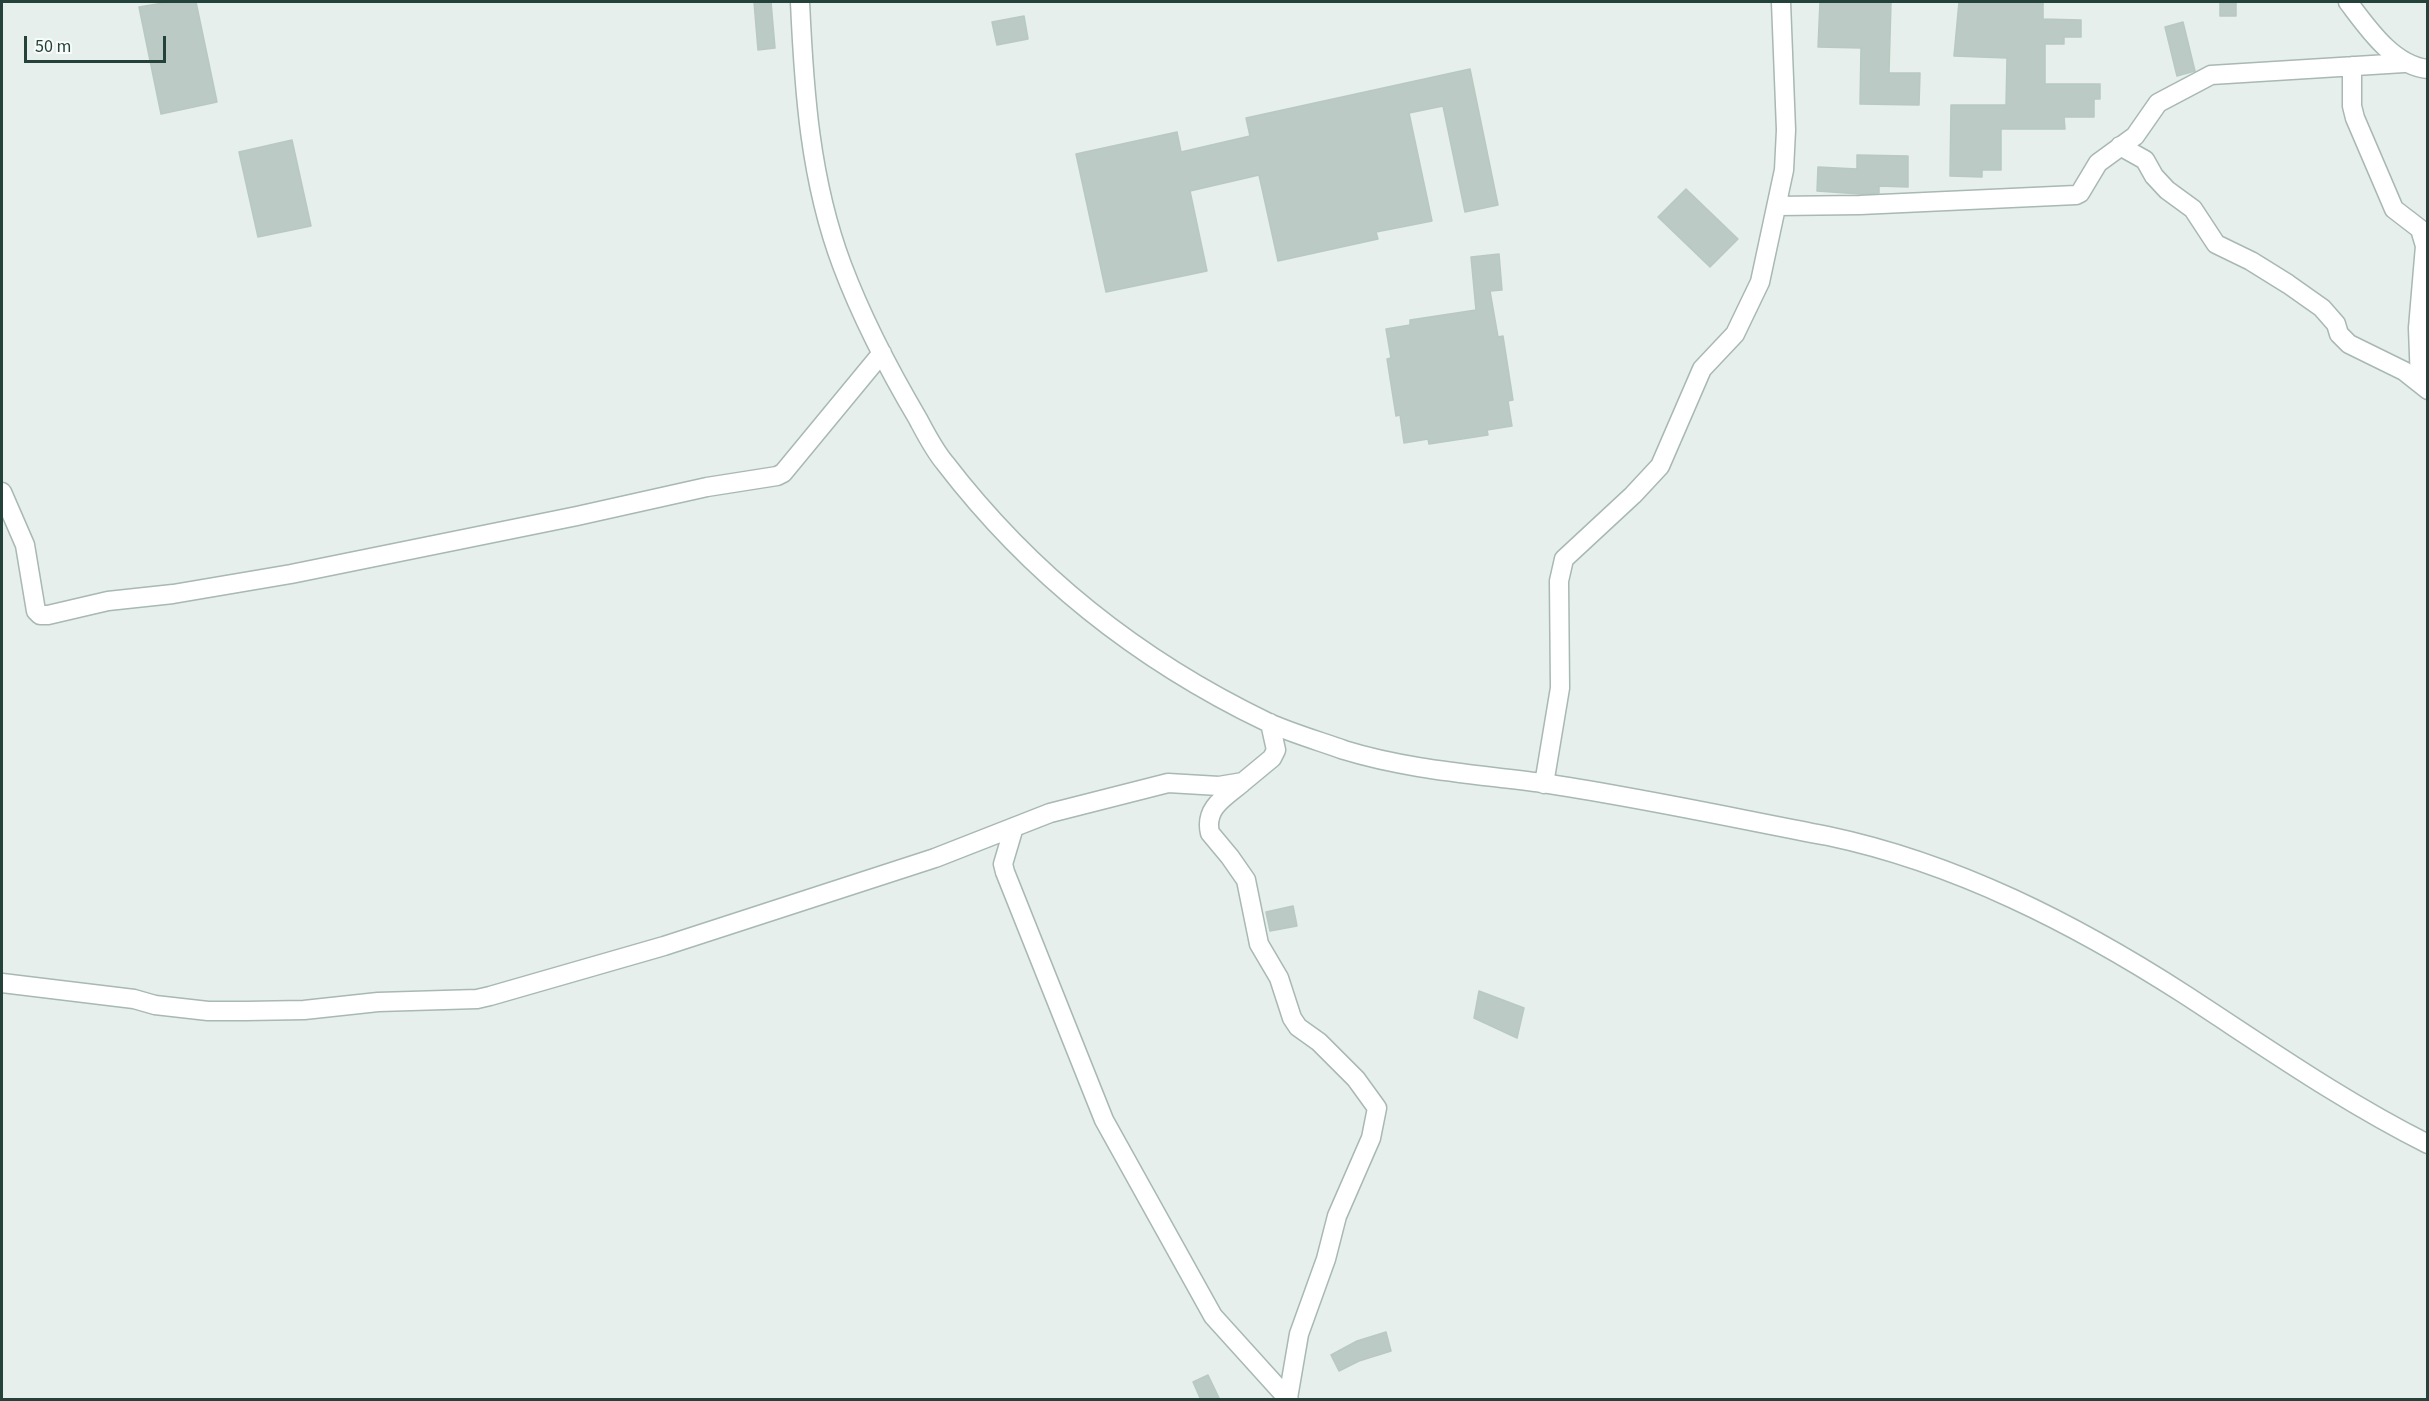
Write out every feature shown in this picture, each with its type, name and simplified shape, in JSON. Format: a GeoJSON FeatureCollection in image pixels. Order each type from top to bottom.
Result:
{"type":"FeatureCollection","features":[{"type":"Feature","properties":{"kind":"street"},"geometry":{"type":"LineString","coordinates":[[800,2],[808,130],[819,183],[842,264],[899,387],[943,461],[1025,556],[1080,605],[1131,642],[1189,680],[1270,723],[1347,750],[1414,768],[1544,784],[1866,843],[1958,874],[2055,918],[2181,992],[2337,1095],[2427,1144]]}},
{"type":"Feature","properties":{"kind":"street"},"geometry":{"type":"LineString","coordinates":[[1544,784],[1560,688],[1559,581],[1561,568],[1570,552],[1633,495],[1660,466],[1702,369],[1735,334],[1760,282],[1784,170],[1786,130],[1781,2]]}},
{"type":"Feature","properties":{"kind":"street"},"geometry":{"type":"LineString","coordinates":[[2348,2],[2369,30],[2404,63]]}},
{"type":"Feature","properties":{"kind":"street"},"geometry":{"type":"LineString","coordinates":[[1777,206],[2071,196],[2080,193],[2098,163],[2141,129],[2158,103],[2211,75],[2404,63],[2427,69]]}},
{"type":"Feature","properties":{"kind":"street"},"geometry":{"type":"LineString","coordinates":[[2352,66],[2352,106],[2355,118],[2394,209],[2420,229],[2425,246],[2418,327],[2424,386]]}},
{"type":"Feature","properties":{"kind":"street"},"geometry":{"type":"LineString","coordinates":[[2120,146],[2145,160],[2154,176],[2167,190],[2193,209],[2216,244],[2251,261],[2322,308],[2336,324],[2339,334],[2349,344],[2404,371],[2424,386]]}},
{"type":"Feature","properties":{"kind":"street"},"geometry":{"type":"LineString","coordinates":[[2,492],[25,545],[36,610],[40,615],[48,615],[108,601],[173,594],[291,574],[707,487],[777,476],[783,473],[882,353]]}},
{"type":"Feature","properties":{"kind":"street"},"geometry":{"type":"LineString","coordinates":[[1270,723],[1276,750],[1272,758],[1217,803],[1210,813],[1210,833],[1246,880],[1259,944],[1280,978],[1285,1001],[1298,1027],[1320,1042],[1356,1079],[1372,1100],[1377,1114],[1371,1138],[1336,1216],[1326,1259],[1299,1334],[1287,1399]]}},
{"type":"Feature","properties":{"kind":"street"},"geometry":{"type":"LineString","coordinates":[[2,983],[134,999],[155,1005],[208,1011],[304,1010],[378,1002],[477,999],[664,946],[935,858],[1050,813],[1149,786],[1168,783],[1219,786],[1243,782]]}},
{"type":"Feature","properties":{"kind":"street"},"geometry":{"type":"LineString","coordinates":[[1014,827],[1003,864],[1005,872],[1104,1120],[1213,1316],[1287,1399]]}},
{"type":"Feature","properties":{"kind":"building"},"geometry":{"type":"Polygon","coordinates":[[[169,2],[196,2],[217,102],[161,114],[139,7],[169,2]]]}},
{"type":"Feature","properties":{"kind":"building"},"geometry":{"type":"Polygon","coordinates":[[[754,2],[771,2],[775,48],[758,50],[754,2]]]}},
{"type":"Feature","properties":{"kind":"building"},"geometry":{"type":"Polygon","coordinates":[[[1820,2],[1891,2],[1889,73],[1920,73],[1919,105],[1860,104],[1861,48],[1818,47],[1820,2]]]}},
{"type":"Feature","properties":{"kind":"building"},"geometry":{"type":"Polygon","coordinates":[[[1959,2],[2043,2],[2043,19],[2081,20],[2081,37],[2064,37],[2064,44],[2045,44],[2045,84],[2100,84],[2100,99],[2094,99],[2094,117],[2064,117],[2065,129],[2001,129],[2001,170],[1982,170],[1982,177],[1950,176],[1951,105],[2006,105],[2007,58],[1954,56],[1959,2]]]}},
{"type":"Feature","properties":{"kind":"building"},"geometry":{"type":"Polygon","coordinates":[[[2220,2],[2236,2],[2236,16],[2220,16],[2220,2]]]}},
{"type":"Feature","properties":{"kind":"building"},"geometry":{"type":"Polygon","coordinates":[[[1024,16],[1028,39],[997,45],[992,22],[1024,16]]]}},
{"type":"Feature","properties":{"kind":"building"},"geometry":{"type":"Polygon","coordinates":[[[2183,22],[2195,71],[2177,76],[2165,27],[2183,22]]]}},
{"type":"Feature","properties":{"kind":"building"},"geometry":{"type":"Polygon","coordinates":[[[1470,69],[1498,205],[1465,212],[1443,106],[1409,113],[1432,221],[1376,232],[1378,239],[1278,261],[1259,175],[1190,191],[1207,271],[1106,292],[1076,154],[1177,132],[1181,152],[1250,136],[1246,118],[1470,69]]]}},
{"type":"Feature","properties":{"kind":"building"},"geometry":{"type":"Polygon","coordinates":[[[292,140],[311,226],[258,237],[239,152],[292,140]]]}},
{"type":"Feature","properties":{"kind":"building"},"geometry":{"type":"Polygon","coordinates":[[[1857,155],[1908,156],[1908,187],[1879,186],[1879,193],[1860,194],[1817,191],[1818,167],[1857,169],[1857,155]]]}},
{"type":"Feature","properties":{"kind":"building"},"geometry":{"type":"Polygon","coordinates":[[[1686,189],[1738,239],[1710,267],[1658,217],[1686,189]]]}},
{"type":"Feature","properties":{"kind":"building"},"geometry":{"type":"Polygon","coordinates":[[[1499,254],[1502,290],[1490,291],[1498,337],[1503,336],[1513,400],[1508,401],[1512,426],[1487,430],[1488,435],[1429,444],[1428,439],[1404,443],[1400,415],[1396,416],[1387,359],[1391,358],[1386,329],[1410,325],[1410,320],[1476,310],[1471,257],[1499,254]]]}},
{"type":"Feature","properties":{"kind":"building"},"geometry":{"type":"Polygon","coordinates":[[[1293,906],[1297,926],[1270,931],[1266,912],[1293,906]]]}},
{"type":"Feature","properties":{"kind":"building"},"geometry":{"type":"Polygon","coordinates":[[[1479,991],[1524,1008],[1517,1038],[1474,1018],[1479,991]]]}},
{"type":"Feature","properties":{"kind":"building"},"geometry":{"type":"Polygon","coordinates":[[[1386,1332],[1391,1351],[1359,1361],[1339,1371],[1331,1355],[1357,1341],[1386,1332]]]}},
{"type":"Feature","properties":{"kind":"building"},"geometry":{"type":"Polygon","coordinates":[[[1208,1375],[1220,1400],[1201,1400],[1193,1382],[1208,1375]]]}}]}
